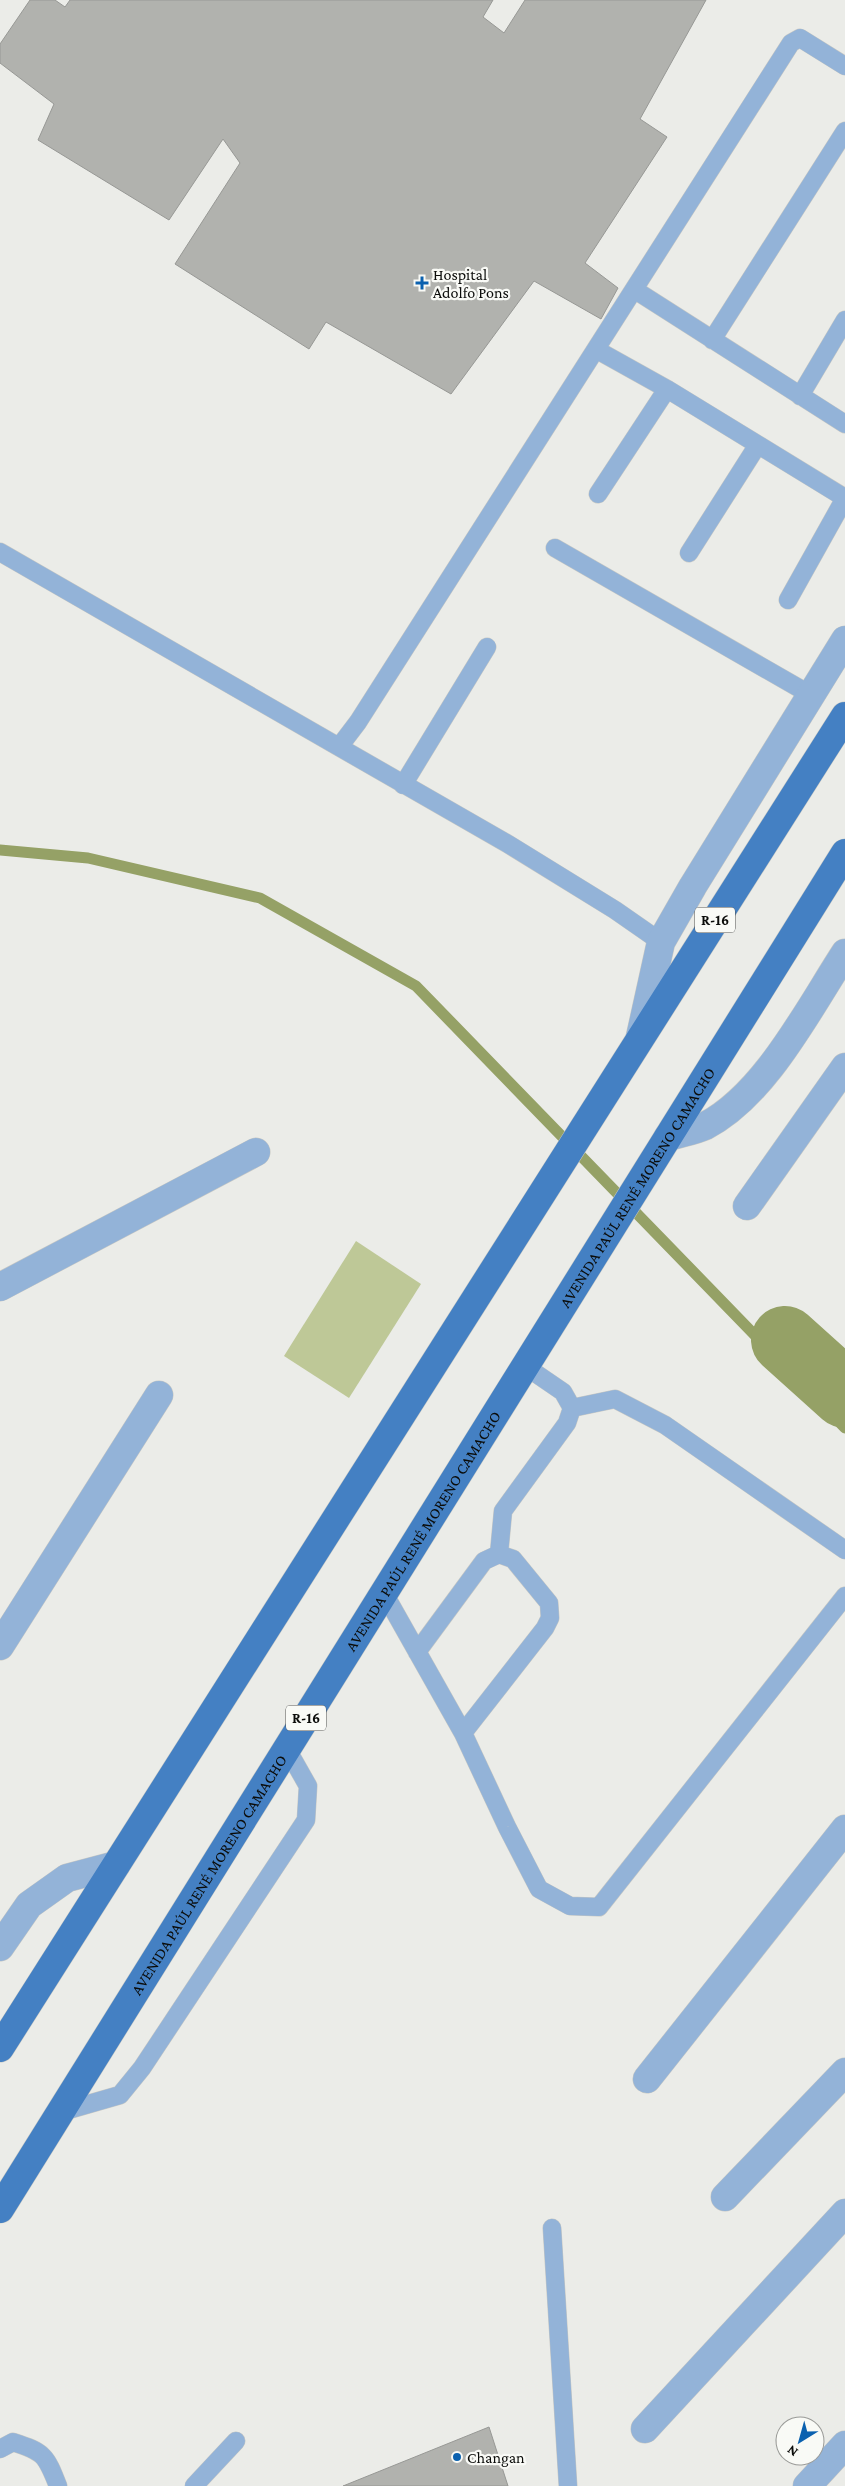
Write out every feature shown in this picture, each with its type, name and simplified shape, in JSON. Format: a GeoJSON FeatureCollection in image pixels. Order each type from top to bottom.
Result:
{"type":"FeatureCollection","features":[{"type":"Feature","properties":{"kind":"main road","name":"R-16"},"geometry":{"type":"LineString","coordinates":[[0,2048],[845,716]]}},
{"type":"Feature","properties":{"kind":"main road","name":"AVENIDA PAÚL RENÉ MORENO CAMACHO"},"geometry":{"type":"LineString","coordinates":[[0,2209],[845,854]]}},
{"type":"Feature","properties":{"kind":"street"},"geometry":{"type":"LineString","coordinates":[[640,1037],[662,942],[693,886],[845,640]]}},
{"type":"Feature","properties":{"kind":"street"},"geometry":{"type":"LineString","coordinates":[[668,1137],[704,1127],[732,1109],[763,1078],[845,953]]}},
{"type":"Feature","properties":{"kind":"street"},"geometry":{"type":"LineString","coordinates":[[747,1206],[845,1067]]}},
{"type":"Feature","properties":{"kind":"street"},"geometry":{"type":"LineString","coordinates":[[0,1286],[256,1152]]}},
{"type":"Feature","properties":{"kind":"street"},"geometry":{"type":"LineString","coordinates":[[0,1646],[8,1626],[159,1395]]}},
{"type":"Feature","properties":{"kind":"street"},"geometry":{"type":"LineString","coordinates":[[647,2079],[841,1844]]}},
{"type":"Feature","properties":{"kind":"street"},"geometry":{"type":"LineString","coordinates":[[0,1947],[29,1905],[67,1878],[116,1865]]}},
{"type":"Feature","properties":{"kind":"street"},"geometry":{"type":"LineString","coordinates":[[725,2197],[845,2072]]}},
{"type":"Feature","properties":{"kind":"street"},"geometry":{"type":"LineString","coordinates":[[645,2429],[845,2213]]}},
{"type":"Feature","properties":{"kind":"street"},"geometry":{"type":"LineString","coordinates":[[807,2486],[845,2445]]}},
{"type":"Feature","properties":{"kind":"lane"},"geometry":{"type":"LineString","coordinates":[[339,747],[358,722],[597,350],[791,43],[800,38],[845,66]]}},
{"type":"Feature","properties":{"kind":"lane"},"geometry":{"type":"LineString","coordinates":[[712,340],[845,131]]}},
{"type":"Feature","properties":{"kind":"lane"},"geometry":{"type":"LineString","coordinates":[[635,290],[845,424]]}},
{"type":"Feature","properties":{"kind":"lane"},"geometry":{"type":"LineString","coordinates":[[800,396],[845,320]]}},
{"type":"Feature","properties":{"kind":"lane"},"geometry":{"type":"LineString","coordinates":[[597,350],[667,389],[757,446],[845,498],[788,600]]}},
{"type":"Feature","properties":{"kind":"lane"},"geometry":{"type":"LineString","coordinates":[[598,494],[667,389]]}},
{"type":"Feature","properties":{"kind":"lane"},"geometry":{"type":"LineString","coordinates":[[689,553],[757,446]]}},
{"type":"Feature","properties":{"kind":"lane"},"geometry":{"type":"LineString","coordinates":[[555,548],[811,695]]}},
{"type":"Feature","properties":{"kind":"lane"},"geometry":{"type":"LineString","coordinates":[[0,552],[402,785],[508,844],[615,910],[662,942]]}},
{"type":"Feature","properties":{"kind":"lane"},"geometry":{"type":"LineString","coordinates":[[402,785],[487,646]]}},
{"type":"Feature","properties":{"kind":"lane"},"geometry":{"type":"LineString","coordinates":[[499,1554],[503,1511],[567,1423],[572,1408],[563,1392],[525,1366]]}},
{"type":"Feature","properties":{"kind":"lane"},"geometry":{"type":"LineString","coordinates":[[572,1408],[615,1399],[666,1425],[845,1550]]}},
{"type":"Feature","properties":{"kind":"lane"},"geometry":{"type":"LineString","coordinates":[[417,1652],[484,1561],[499,1554],[513,1559],[549,1603],[550,1618],[545,1628],[463,1733]]}},
{"type":"Feature","properties":{"kind":"lane"},"geometry":{"type":"LineString","coordinates":[[384,1593],[463,1733],[507,1827],[539,1889],[570,1906],[599,1907],[845,1596]]}},
{"type":"Feature","properties":{"kind":"lane"},"geometry":{"type":"LineString","coordinates":[[61,2112],[120,2095],[142,2068],[306,1820],[308,1786],[287,1749]]}},
{"type":"Feature","properties":{"kind":"lane"},"geometry":{"type":"LineString","coordinates":[[552,2228],[568,2486]]}},
{"type":"Feature","properties":{"kind":"lane"},"geometry":{"type":"LineString","coordinates":[[194,2486],[236,2441]]}},
{"type":"Feature","properties":{"kind":"lane"},"geometry":{"type":"LineString","coordinates":[[0,2449],[13,2442],[38,2450],[52,2471],[58,2486]]}},
{"type":"Feature","properties":{"kind":"green space"},"geometry":{"type":"Polygon","coordinates":[[[356,1241],[421,1284],[349,1398],[284,1356],[356,1241]]]}},
{"type":"Feature","properties":{"kind":"building"},"geometry":{"type":"Polygon","coordinates":[[[30,0],[55,0],[65,7],[70,0],[493,0],[483,17],[504,33],[525,0],[706,0],[640,119],[667,137],[585,263],[618,288],[601,319],[534,281],[451,394],[326,322],[309,349],[175,264],[240,163],[223,139],[169,220],[38,140],[54,104],[0,63],[0,44],[30,0]]]}},
{"type":"Feature","properties":{"kind":"building","name":"Changan"},"geometry":{"type":"Polygon","coordinates":[[[489,2427],[508,2486],[343,2486],[489,2427]]]}},
{"type":"Feature","properties":{"kind":"waterway"},"geometry":{"type":"LineString","coordinates":[[0,850],[88,858],[260,898],[416,986],[845,1428]]}},
{"type":"Feature","properties":{"kind":"waterway"},"geometry":{"type":"LineString","coordinates":[[785,1340],[845,1394]]}},
{"type":"Feature","properties":{"kind":"place","name":"Hospital Adolfo Pons"},"geometry":{"type":"Point","coordinates":[422,283]}},
{"type":"Feature","properties":{"kind":"place","name":"Changan"},"geometry":{"type":"Point","coordinates":[457,2457]}}]}
